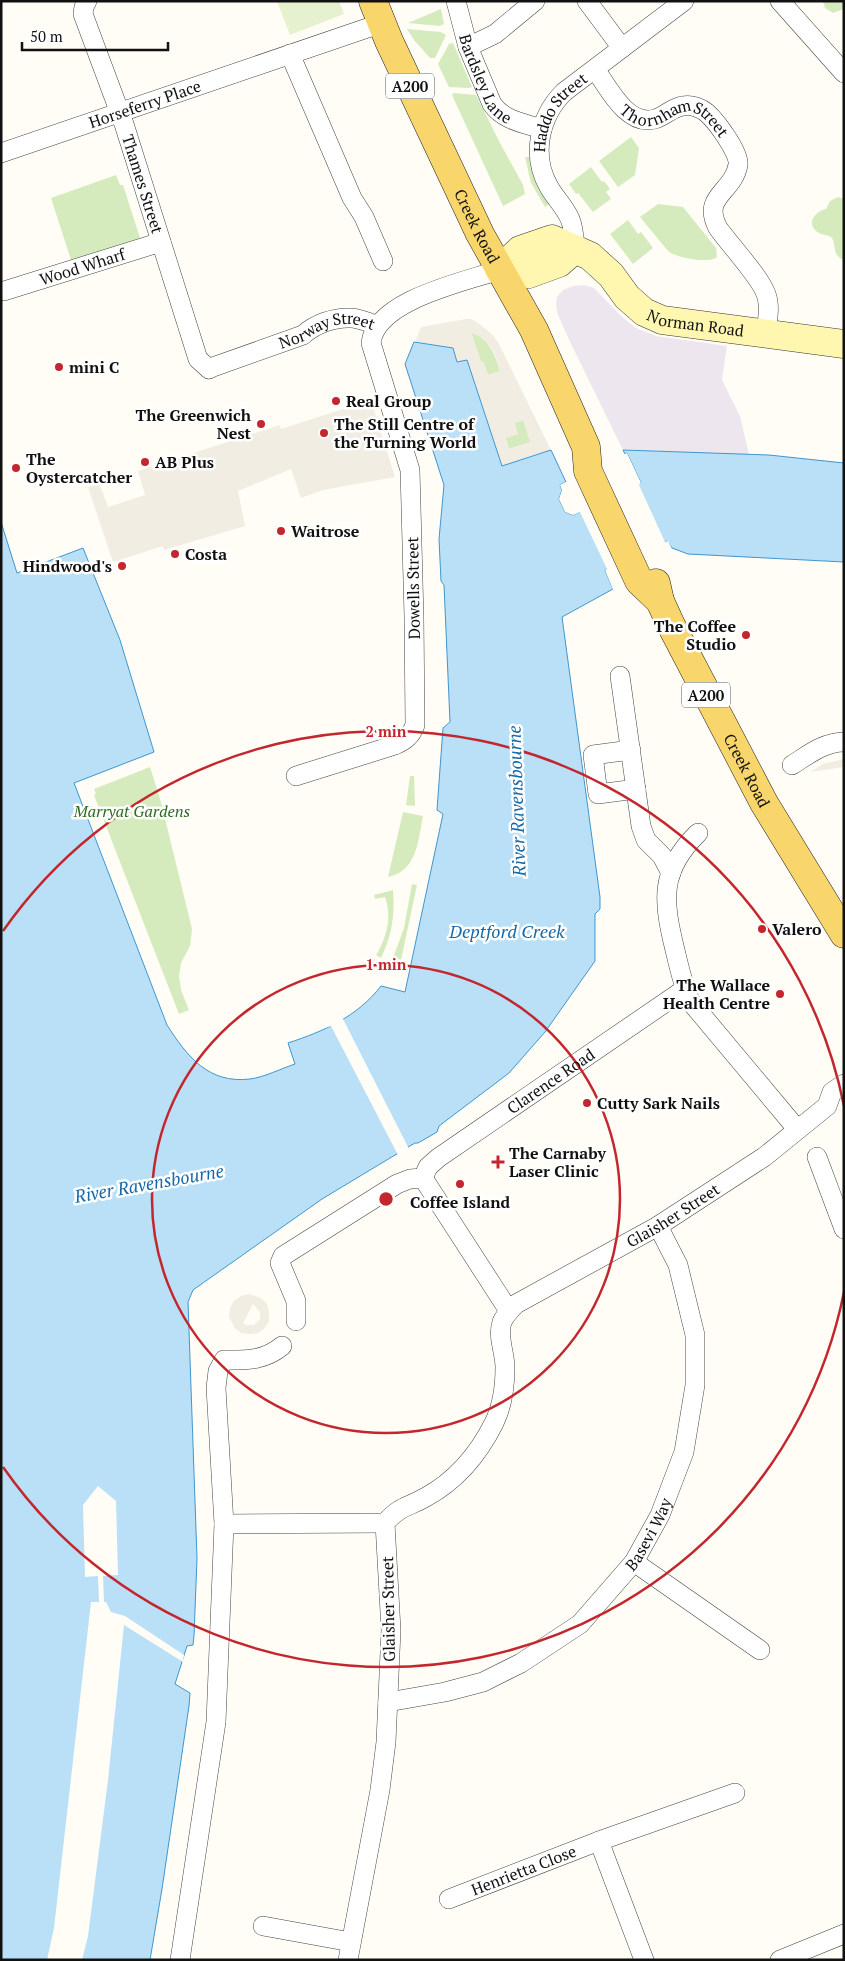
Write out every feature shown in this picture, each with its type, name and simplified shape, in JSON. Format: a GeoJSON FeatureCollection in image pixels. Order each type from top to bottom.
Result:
{"type":"FeatureCollection","features":[{"type":"Feature","properties":{"kind":"main road","name":"Creek Road"},"geometry":{"type":"LineString","coordinates":[[377,12],[480,234],[530,322],[646,578],[660,601],[702,686],[764,803],[844,934]]}},
{"type":"Feature","properties":{"kind":"main road","name":"Norman Road"},"geometry":{"type":"LineString","coordinates":[[499,270],[520,250],[552,239],[590,256],[600,264],[627,297],[644,312],[662,320],[844,344]]}},
{"type":"Feature","properties":{"kind":"street","name":"Thames Street"},"geometry":{"type":"LineString","coordinates":[[87,1],[84,7],[84,14],[119,113],[198,359],[205,367]]}},
{"type":"Feature","properties":{"kind":"street","name":"Bardsley Lane"},"geometry":{"type":"LineString","coordinates":[[456,1],[468,47],[492,104],[498,112],[507,118],[542,129]]}},
{"type":"Feature","properties":{"kind":"street"},"geometry":{"type":"LineString","coordinates":[[587,1],[622,48]]}},
{"type":"Feature","properties":{"kind":"street","name":"Haddo Street"},"geometry":{"type":"LineString","coordinates":[[575,249],[570,217],[543,176],[540,161],[540,145],[546,115],[553,103],[564,92],[684,1]]}},
{"type":"Feature","properties":{"kind":"street"},"geometry":{"type":"LineString","coordinates":[[780,1],[844,73]]}},
{"type":"Feature","properties":{"kind":"street"},"geometry":{"type":"LineString","coordinates":[[468,47],[495,34],[530,3]]}},
{"type":"Feature","properties":{"kind":"street","name":"Horseferry Place"},"geometry":{"type":"LineString","coordinates":[[1,154],[290,54],[377,12]]}},
{"type":"Feature","properties":{"kind":"street"},"geometry":{"type":"LineString","coordinates":[[290,54],[352,198],[364,217],[383,262]]}},
{"type":"Feature","properties":{"kind":"street","name":"Thornham Street"},"geometry":{"type":"LineString","coordinates":[[595,69],[625,109],[635,118],[646,121],[657,119],[682,106],[695,106],[708,113],[734,149],[739,162],[735,177],[712,207],[712,218],[761,284],[768,306],[766,333]]}},
{"type":"Feature","properties":{"kind":"street","name":"Wood Wharf"},"geometry":{"type":"LineString","coordinates":[[4,291],[161,242]]}},
{"type":"Feature","properties":{"kind":"street","name":"Norway Street"},"geometry":{"type":"LineString","coordinates":[[205,367],[209,369],[303,335],[312,327],[330,321],[352,318],[378,325],[386,316],[416,298],[499,270]]}},
{"type":"Feature","properties":{"kind":"street","name":"Dowells Street"},"geometry":{"type":"LineString","coordinates":[[296,776],[405,741],[411,735],[414,725],[410,470],[371,343],[372,333],[378,325]]}},
{"type":"Feature","properties":{"kind":"street"},"geometry":{"type":"LineString","coordinates":[[620,676],[641,826],[649,844],[662,856],[671,873]]}},
{"type":"Feature","properties":{"kind":"street"},"geometry":{"type":"LineString","coordinates":[[792,765],[818,749],[838,742],[844,742]]}},
{"type":"Feature","properties":{"kind":"street"},"geometry":{"type":"LineString","coordinates":[[631,750],[593,756],[598,794],[636,789]]}},
{"type":"Feature","properties":{"kind":"street"},"geometry":{"type":"LineString","coordinates":[[698,834],[684,848],[671,873],[666,897],[667,917],[685,989],[690,1001],[797,1129]]}},
{"type":"Feature","properties":{"kind":"street","name":"Clarence Road"},"geometry":{"type":"LineString","coordinates":[[423,1178],[428,1168],[438,1158],[685,989]]}},
{"type":"Feature","properties":{"kind":"street","name":"Glaisher Street"},"geometry":{"type":"LineString","coordinates":[[509,1312],[516,1304],[658,1226],[764,1157],[797,1129],[836,1106],[832,1092],[844,1084]]}},
{"type":"Feature","properties":{"kind":"street"},"geometry":{"type":"LineString","coordinates":[[817,1157],[844,1229]]}},
{"type":"Feature","properties":{"kind":"street"},"geometry":{"type":"LineString","coordinates":[[224,1524],[385,1523],[396,1511],[423,1499],[459,1475],[484,1442],[495,1421],[502,1400],[505,1367],[500,1334],[502,1322],[509,1312],[423,1178],[410,1179],[397,1184],[283,1256],[280,1263],[296,1301],[296,1320]]}},
{"type":"Feature","properties":{"kind":"street","name":"Basevi Way"},"geometry":{"type":"LineString","coordinates":[[388,1702],[445,1692],[483,1682],[521,1663],[580,1624],[634,1562],[660,1515],[684,1452],[695,1385],[695,1335],[678,1264],[658,1226]]}},
{"type":"Feature","properties":{"kind":"street"},"geometry":{"type":"LineString","coordinates":[[180,1960],[216,1722],[224,1524],[216,1388],[218,1371],[224,1360],[266,1357],[282,1346]]}},
{"type":"Feature","properties":{"kind":"street","name":"Glaisher Street"},"geometry":{"type":"LineString","coordinates":[[349,1951],[380,1790],[386,1742],[391,1630],[385,1523]]}},
{"type":"Feature","properties":{"kind":"street"},"geometry":{"type":"LineString","coordinates":[[634,1562],[760,1650]]}},
{"type":"Feature","properties":{"kind":"street","name":"Henrietta Close"},"geometry":{"type":"LineString","coordinates":[[449,1899],[735,1793]]}},
{"type":"Feature","properties":{"kind":"street"},"geometry":{"type":"LineString","coordinates":[[600,1842],[644,1960]]}},
{"type":"Feature","properties":{"kind":"street"},"geometry":{"type":"LineString","coordinates":[[263,1926],[349,1951]]}},
{"type":"Feature","properties":{"kind":"street"},"geometry":{"type":"LineString","coordinates":[[780,1960],[844,1934]]}},
{"type":"Feature","properties":{"kind":"shaded area"},"geometry":{"type":"Polygon","coordinates":[[[584,285],[594,288],[621,316],[636,328],[656,336],[727,346],[722,380],[740,416],[749,455],[623,450],[558,315],[557,297],[563,290],[573,286],[584,285]]]}},
{"type":"Feature","properties":{"kind":"shaded area"},"geometry":{"type":"Polygon","coordinates":[[[471,319],[493,335],[551,450],[502,466],[467,360],[457,363],[452,348],[415,342],[421,327],[471,319]],[[471,332],[481,362],[483,361],[488,375],[500,371],[494,352],[489,345],[484,339],[471,332]],[[523,420],[515,423],[518,434],[506,438],[509,449],[530,442],[523,420]]]}},
{"type":"Feature","properties":{"kind":"shaded area"},"geometry":{"type":"Polygon","coordinates":[[[371,400],[395,477],[323,490],[301,498],[291,469],[238,491],[245,526],[164,550],[163,546],[113,562],[88,487],[99,483],[108,507],[145,495],[138,471],[280,425],[281,429],[371,400]]]}},
{"type":"Feature","properties":{"kind":"shaded area"},"geometry":{"type":"Polygon","coordinates":[[[844,759],[844,767],[810,772],[823,764],[844,759]]]}},
{"type":"Feature","properties":{"kind":"shaded area"},"geometry":{"type":"Polygon","coordinates":[[[249,1294],[261,1298],[267,1304],[269,1321],[265,1328],[258,1333],[241,1333],[235,1328],[229,1317],[230,1308],[234,1301],[241,1296],[249,1294]],[[253,1304],[243,1323],[254,1325],[260,1319],[260,1312],[253,1304]]]}},
{"type":"Feature","properties":{"kind":"green space"},"geometry":{"type":"Polygon","coordinates":[[[277,1],[339,1],[344,14],[290,35],[277,1]]]}},
{"type":"Feature","properties":{"kind":"green space"},"geometry":{"type":"Polygon","coordinates":[[[823,1],[844,1],[844,9],[833,13],[825,8],[823,1]]]}},
{"type":"Feature","properties":{"kind":"green space"},"geometry":{"type":"Polygon","coordinates":[[[441,9],[444,24],[440,26],[408,23],[441,9]]]}},
{"type":"Feature","properties":{"kind":"green space"},"geometry":{"type":"Polygon","coordinates":[[[407,29],[441,32],[446,35],[435,58],[430,58],[407,29]]]}},
{"type":"Feature","properties":{"kind":"green space"},"geometry":{"type":"Polygon","coordinates":[[[453,43],[472,87],[449,87],[438,64],[449,44],[453,43]]]}},
{"type":"Feature","properties":{"kind":"green space"},"geometry":{"type":"Polygon","coordinates":[[[454,93],[476,95],[523,185],[525,194],[503,206],[452,95],[454,93]]]}},
{"type":"Feature","properties":{"kind":"green space"},"geometry":{"type":"Polygon","coordinates":[[[631,137],[639,148],[635,175],[618,187],[599,161],[631,137]]]}},
{"type":"Feature","properties":{"kind":"green space"},"geometry":{"type":"Polygon","coordinates":[[[525,157],[532,157],[551,203],[545,207],[531,183],[525,157]]]}},
{"type":"Feature","properties":{"kind":"green space"},"geometry":{"type":"Polygon","coordinates":[[[591,167],[610,189],[606,192],[611,199],[593,212],[569,184],[591,167]]]}},
{"type":"Feature","properties":{"kind":"green space"},"geometry":{"type":"Polygon","coordinates":[[[116,175],[120,185],[123,185],[140,238],[71,260],[51,198],[116,175]]]}},
{"type":"Feature","properties":{"kind":"green space"},"geometry":{"type":"Polygon","coordinates":[[[838,197],[844,199],[844,260],[836,254],[832,238],[818,233],[812,224],[816,214],[826,209],[830,201],[838,197]]]}},
{"type":"Feature","properties":{"kind":"green space"},"geometry":{"type":"Polygon","coordinates":[[[658,204],[683,207],[716,248],[717,257],[700,260],[678,256],[668,251],[640,217],[658,204]]]}},
{"type":"Feature","properties":{"kind":"green space"},"geometry":{"type":"Polygon","coordinates":[[[628,220],[638,234],[641,232],[653,248],[633,264],[610,234],[628,220]]]}},
{"type":"Feature","properties":{"kind":"green space"},"geometry":{"type":"Polygon","coordinates":[[[471,332],[483,339],[490,347],[500,371],[488,375],[483,362],[481,362],[471,332]]]}},
{"type":"Feature","properties":{"kind":"green space"},"geometry":{"type":"Polygon","coordinates":[[[523,420],[531,442],[509,449],[505,438],[518,434],[514,423],[523,420]]]}},
{"type":"Feature","properties":{"kind":"green space","name":"Marryat Gardens"},"geometry":{"type":"Polygon","coordinates":[[[150,767],[161,802],[192,929],[190,946],[181,963],[179,976],[181,990],[189,1010],[179,1014],[94,795],[96,794],[94,789],[150,767]]]}},
{"type":"Feature","properties":{"kind":"green space"},"geometry":{"type":"Polygon","coordinates":[[[410,776],[414,776],[415,806],[406,805],[410,776]]]}},
{"type":"Feature","properties":{"kind":"green space"},"geometry":{"type":"Polygon","coordinates":[[[403,812],[423,816],[417,845],[410,862],[405,868],[398,874],[388,877],[403,812]]]}},
{"type":"Feature","properties":{"kind":"green space"},"geometry":{"type":"Polygon","coordinates":[[[412,884],[417,885],[401,960],[393,958],[404,928],[412,884]]]}},
{"type":"Feature","properties":{"kind":"green space"},"geometry":{"type":"Polygon","coordinates":[[[393,890],[394,908],[392,925],[381,958],[376,955],[386,934],[388,912],[385,897],[375,899],[374,895],[393,890]]]}},
{"type":"Feature","properties":{"kind":"water"},"geometry":{"type":"Polygon","coordinates":[[[414,342],[453,348],[457,362],[467,360],[502,466],[551,450],[566,482],[560,485],[562,490],[559,499],[565,512],[573,515],[641,483],[627,453],[625,454],[623,450],[769,455],[844,463],[844,562],[688,554],[672,548],[667,541],[605,570],[613,589],[562,617],[600,897],[600,909],[595,914],[595,961],[545,1032],[509,1073],[439,1126],[437,1132],[415,1143],[322,1199],[193,1290],[188,1302],[197,1558],[194,1636],[193,1645],[187,1646],[175,1684],[190,1693],[189,1706],[150,1960],[1,1960],[1,522],[17,573],[83,548],[120,640],[154,752],[74,783],[167,1025],[182,1047],[200,1066],[222,1077],[235,1079],[256,1078],[295,1064],[288,1043],[339,1022],[372,997],[381,986],[405,992],[443,814],[437,810],[443,728],[450,722],[444,585],[441,581],[439,539],[444,485],[405,364],[414,342]]]}},
{"type":"Feature","properties":{"kind":"pier"},"geometry":{"type":"Polygon","coordinates":[[[627,453],[641,483],[639,485],[665,542],[668,541],[673,551],[667,544],[608,572],[616,588],[614,592],[605,570],[607,569],[580,512],[573,515],[565,512],[559,499],[562,490],[560,485],[568,481],[563,486],[565,490],[562,499],[567,510],[573,512],[638,482],[626,456],[623,455],[627,453]]]}},
{"type":"Feature","properties":{"kind":"pier"},"geometry":{"type":"Polygon","coordinates":[[[342,1017],[409,1149],[398,1155],[331,1026],[319,1030],[342,1017]]]}},
{"type":"Feature","properties":{"kind":"pier"},"geometry":{"type":"Polygon","coordinates":[[[98,1486],[116,1501],[118,1575],[103,1576],[104,1602],[106,1602],[111,1612],[125,1616],[184,1655],[183,1662],[124,1625],[108,1780],[88,1936],[82,1960],[47,1960],[54,1928],[91,1602],[99,1602],[98,1576],[85,1577],[83,1505],[98,1486]]]}},
{"type":"Feature","properties":{"kind":"place","name":"mini C"},"geometry":{"type":"Point","coordinates":[59,367]}},
{"type":"Feature","properties":{"kind":"place","name":"Real Group"},"geometry":{"type":"Point","coordinates":[336,401]}},
{"type":"Feature","properties":{"kind":"place","name":"The Greenwich Nest"},"geometry":{"type":"Point","coordinates":[261,424]}},
{"type":"Feature","properties":{"kind":"place","name":"The Still Centre of the Turning World"},"geometry":{"type":"Point","coordinates":[324,433]}},
{"type":"Feature","properties":{"kind":"place","name":"AB Plus"},"geometry":{"type":"Point","coordinates":[145,462]}},
{"type":"Feature","properties":{"kind":"place","name":"The Oystercatcher"},"geometry":{"type":"Point","coordinates":[16,468]}},
{"type":"Feature","properties":{"kind":"place","name":"Waitrose"},"geometry":{"type":"Point","coordinates":[281,531]}},
{"type":"Feature","properties":{"kind":"place","name":"Costa"},"geometry":{"type":"Point","coordinates":[175,554]}},
{"type":"Feature","properties":{"kind":"place","name":"Hindwood's"},"geometry":{"type":"Point","coordinates":[122,566]}},
{"type":"Feature","properties":{"kind":"place","name":"The Coffee Studio"},"geometry":{"type":"Point","coordinates":[746,635]}},
{"type":"Feature","properties":{"kind":"place","name":"Valero"},"geometry":{"type":"Point","coordinates":[762,929]}},
{"type":"Feature","properties":{"kind":"place","name":"The Wallace Health Centre"},"geometry":{"type":"Point","coordinates":[780,994]}},
{"type":"Feature","properties":{"kind":"place","name":"Cutty Sark Nails"},"geometry":{"type":"Point","coordinates":[587,1103]}},
{"type":"Feature","properties":{"kind":"place","name":"The Carnaby Laser Clinic"},"geometry":{"type":"Point","coordinates":[498,1162]}},
{"type":"Feature","properties":{"kind":"place","name":"Coffee Island"},"geometry":{"type":"Point","coordinates":[460,1184]}},
{"type":"Feature","properties":{"kind":"water label","name":"River Ravensbourne"},"geometry":{"type":"Point","coordinates":[516,801]}},
{"type":"Feature","properties":{"kind":"water label","name":"Deptford Creek"},"geometry":{"type":"Point","coordinates":[507,931]}},
{"type":"Feature","properties":{"kind":"water label","name":"River Ravensbourne"},"geometry":{"type":"Point","coordinates":[149,1183]}}]}
